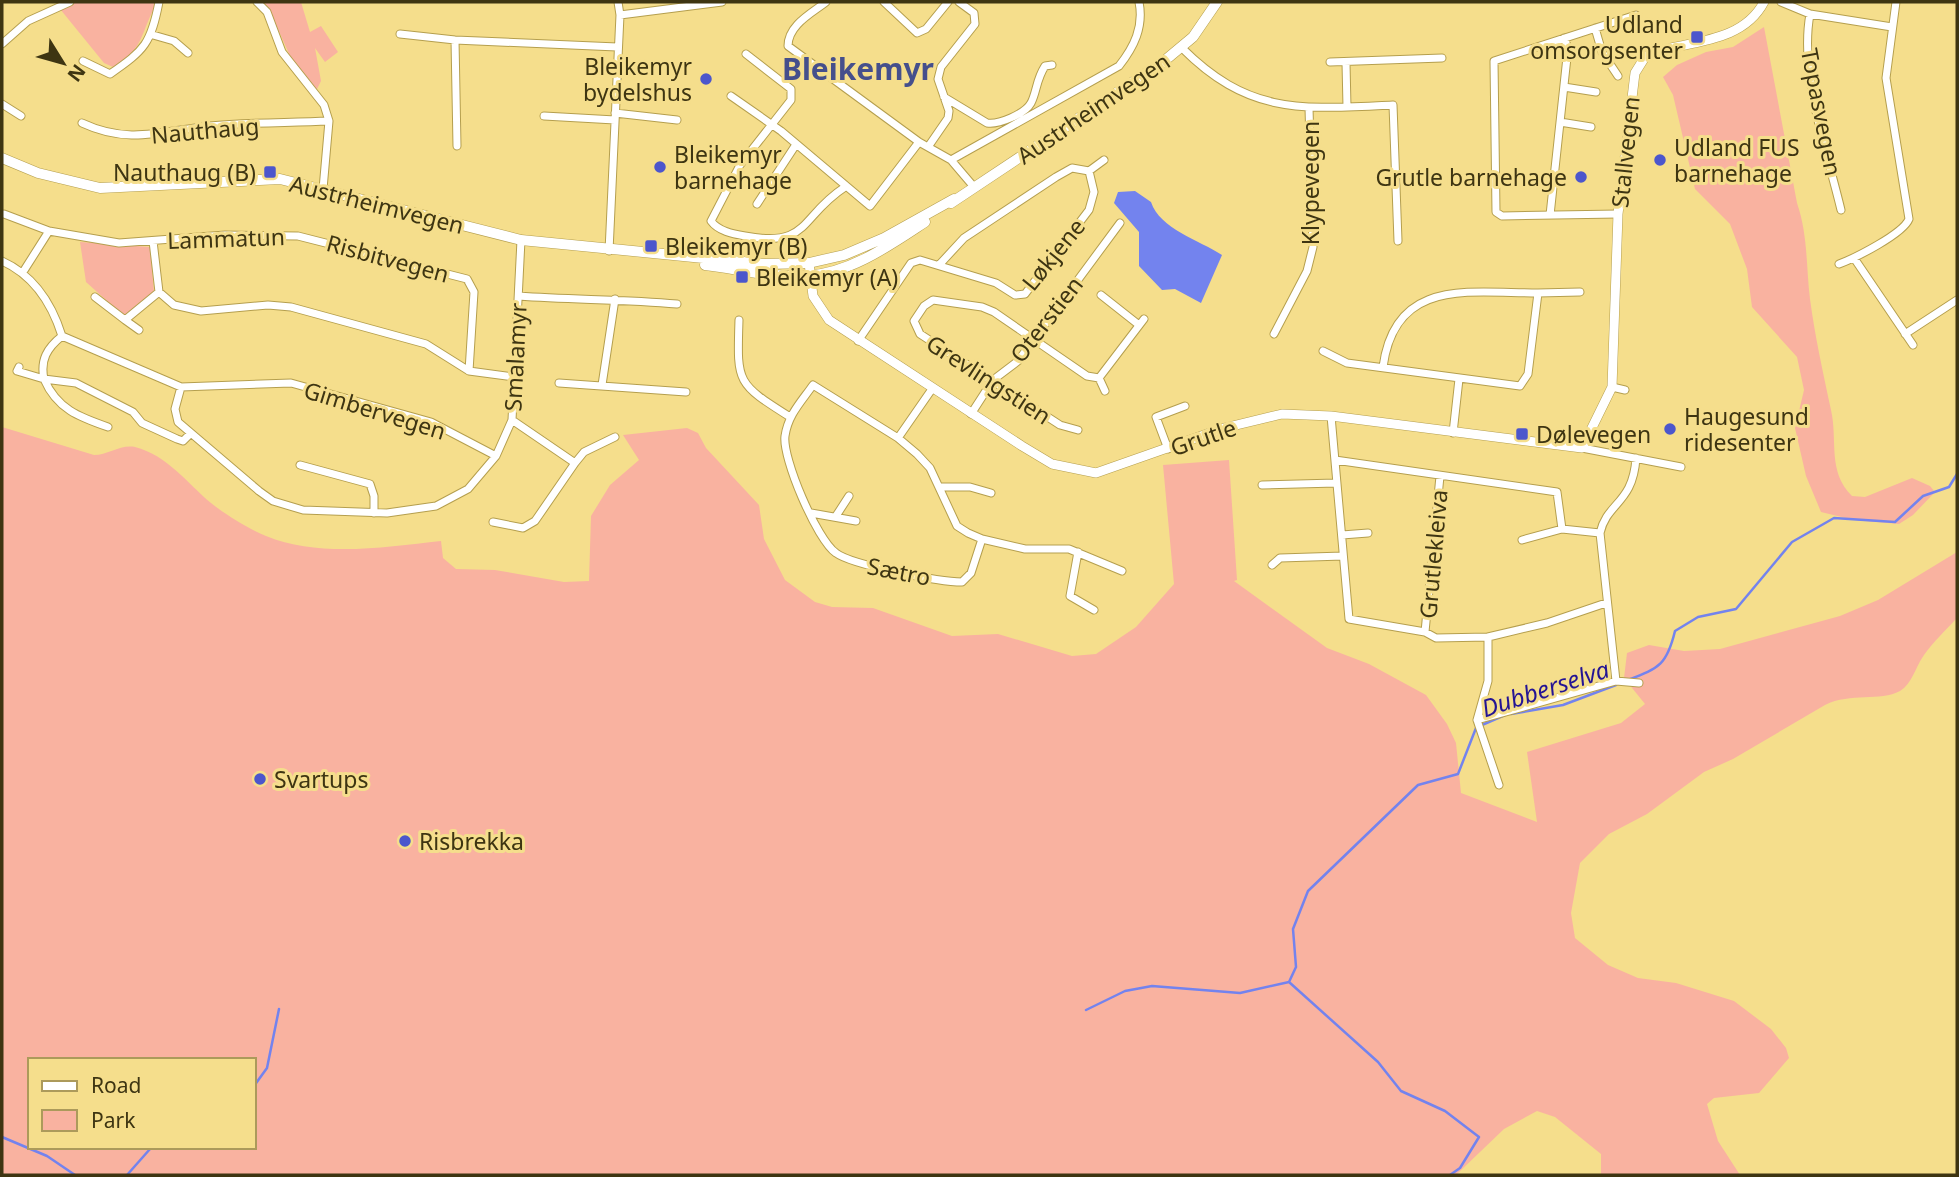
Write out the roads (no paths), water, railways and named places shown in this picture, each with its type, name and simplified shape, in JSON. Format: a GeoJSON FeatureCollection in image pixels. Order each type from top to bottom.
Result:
{"type":"FeatureCollection","features":[{"type":"Feature","properties":{"kind":"main road","name":"Austrheimvegen"},"geometry":{"type":"LineString","coordinates":[[2,158],[38,173],[100,188],[280,179],[521,240],[671,257],[765,264],[809,263],[864,248],[974,187],[1182,48],[1203,24],[1217,2]]}},
{"type":"Feature","properties":{"kind":"main road","name":"Austrheimvegen"},"geometry":{"type":"LineString","coordinates":[[671,257],[763,273],[810,276],[873,254],[954,199]]}},
{"type":"Feature","properties":{"kind":"street"},"geometry":{"type":"LineString","coordinates":[[2,44],[28,21],[70,2]]}},
{"type":"Feature","properties":{"kind":"street"},"geometry":{"type":"LineString","coordinates":[[83,61],[110,75],[135,57],[153,35],[159,2]]}},
{"type":"Feature","properties":{"kind":"street"},"geometry":{"type":"LineString","coordinates":[[257,2],[267,12],[282,52],[324,105],[329,121],[323,189]]}},
{"type":"Feature","properties":{"kind":"street"},"geometry":{"type":"LineString","coordinates":[[609,251],[620,15],[618,2]]}},
{"type":"Feature","properties":{"kind":"street"},"geometry":{"type":"LineString","coordinates":[[620,15],[722,2]]}},
{"type":"Feature","properties":{"kind":"street"},"geometry":{"type":"LineString","coordinates":[[826,2],[795,27],[788,37],[788,46],[919,142],[951,160],[974,187]]}},
{"type":"Feature","properties":{"kind":"street"},"geometry":{"type":"LineString","coordinates":[[884,2],[917,33],[926,29],[948,2]]}},
{"type":"Feature","properties":{"kind":"street"},"geometry":{"type":"LineString","coordinates":[[928,147],[948,118],[938,79],[942,67],[975,24],[974,13],[959,2]]}},
{"type":"Feature","properties":{"kind":"street"},"geometry":{"type":"LineString","coordinates":[[951,160],[1119,66],[1132,49],[1138,30],[1141,14],[1139,2]]}},
{"type":"Feature","properties":{"kind":"street","name":"Stallvegen"},"geometry":{"type":"LineString","coordinates":[[1582,448],[1612,387],[1618,214],[1631,90],[1640,64],[1654,52],[1740,29],[1755,16],[1764,2]]}},
{"type":"Feature","properties":{"kind":"street","name":"Topasvegen"},"geometry":{"type":"LineString","coordinates":[[1782,2],[1810,13],[1892,27]]}},
{"type":"Feature","properties":{"kind":"street"},"geometry":{"type":"LineString","coordinates":[[1839,264],[1854,258],[1903,227],[1909,219],[1887,89],[1896,2]]}},
{"type":"Feature","properties":{"kind":"street","name":"Topasvegen"},"geometry":{"type":"LineString","coordinates":[[1810,13],[1807,30],[1811,82],[1841,210]]}},
{"type":"Feature","properties":{"kind":"street"},"geometry":{"type":"LineString","coordinates":[[1618,214],[1502,216],[1496,212],[1494,61],[1636,15]]}},
{"type":"Feature","properties":{"kind":"street"},"geometry":{"type":"LineString","coordinates":[[1595,28],[1602,52],[1618,76]]}},
{"type":"Feature","properties":{"kind":"street"},"geometry":{"type":"LineString","coordinates":[[400,34],[455,40],[617,47]]}},
{"type":"Feature","properties":{"kind":"street"},"geometry":{"type":"LineString","coordinates":[[153,35],[174,41],[188,52]]}},
{"type":"Feature","properties":{"kind":"street"},"geometry":{"type":"LineString","coordinates":[[1550,215],[1564,87],[1567,48],[1564,38]]}},
{"type":"Feature","properties":{"kind":"street"},"geometry":{"type":"LineString","coordinates":[[455,40],[457,146]]}},
{"type":"Feature","properties":{"kind":"street"},"geometry":{"type":"LineString","coordinates":[[1182,48],[1228,87],[1250,97],[1309,108],[1393,105],[1398,241]]}},
{"type":"Feature","properties":{"kind":"street"},"geometry":{"type":"LineString","coordinates":[[746,54],[793,93],[792,100],[773,126],[764,131],[740,165],[713,214],[711,221],[716,228],[756,239],[778,241],[791,237],[833,195],[845,187]]}},
{"type":"Feature","properties":{"kind":"street"},"geometry":{"type":"LineString","coordinates":[[1330,62],[1442,58]]}},
{"type":"Feature","properties":{"kind":"street"},"geometry":{"type":"LineString","coordinates":[[1346,63],[1348,107]]}},
{"type":"Feature","properties":{"kind":"street"},"geometry":{"type":"LineString","coordinates":[[944,96],[987,123],[995,125],[1032,102],[1036,80],[1045,66],[1052,65]]}},
{"type":"Feature","properties":{"kind":"street"},"geometry":{"type":"LineString","coordinates":[[1564,87],[1596,92]]}},
{"type":"Feature","properties":{"kind":"street"},"geometry":{"type":"LineString","coordinates":[[731,96],[773,126],[870,206],[919,142]]}},
{"type":"Feature","properties":{"kind":"street"},"geometry":{"type":"LineString","coordinates":[[2,104],[21,116]]}},
{"type":"Feature","properties":{"kind":"street","name":"Klypevegen"},"geometry":{"type":"LineString","coordinates":[[1274,334],[1307,271],[1313,247],[1309,108]]}},
{"type":"Feature","properties":{"kind":"street"},"geometry":{"type":"LineString","coordinates":[[544,116],[615,116],[677,120]]}},
{"type":"Feature","properties":{"kind":"street","name":"Nauthaug"},"geometry":{"type":"LineString","coordinates":[[82,123],[105,134],[127,137],[211,125],[329,121]]}},
{"type":"Feature","properties":{"kind":"street"},"geometry":{"type":"LineString","coordinates":[[1560,122],[1591,127]]}},
{"type":"Feature","properties":{"kind":"street"},"geometry":{"type":"LineString","coordinates":[[757,204],[795,146]]}},
{"type":"Feature","properties":{"kind":"street"},"geometry":{"type":"LineString","coordinates":[[939,265],[964,238],[1056,177],[1072,168],[1089,171],[1104,160]]}},
{"type":"Feature","properties":{"kind":"street","name":"Løkjene"},"geometry":{"type":"LineString","coordinates":[[858,341],[911,263],[920,260],[996,283],[1015,295],[1025,293],[1089,210],[1094,192],[1089,171]]}},
{"type":"Feature","properties":{"kind":"street","name":"Lammatun"},"geometry":{"type":"LineString","coordinates":[[4,214],[49,231],[119,243],[225,234],[298,236]]}},
{"type":"Feature","properties":{"kind":"street","name":"Oterstien"},"geometry":{"type":"LineString","coordinates":[[971,414],[993,380],[1018,361],[1121,223]]}},
{"type":"Feature","properties":{"kind":"street"},"geometry":{"type":"LineString","coordinates":[[23,272],[49,231]]}},
{"type":"Feature","properties":{"kind":"street","name":"Risbitvegen"},"geometry":{"type":"LineString","coordinates":[[298,236],[467,279],[474,292],[469,371]]}},
{"type":"Feature","properties":{"kind":"street","name":"Smalamyr"},"geometry":{"type":"LineString","coordinates":[[191,433],[265,495],[303,510],[374,513],[436,506],[468,489],[496,456],[512,420],[521,240]]}},
{"type":"Feature","properties":{"kind":"street","name":"Lammatun"},"geometry":{"type":"LineString","coordinates":[[153,241],[159,292]]}},
{"type":"Feature","properties":{"kind":"street"},"geometry":{"type":"LineString","coordinates":[[1854,258],[1913,345]]}},
{"type":"Feature","properties":{"kind":"street"},"geometry":{"type":"LineString","coordinates":[[2,261],[23,272],[47,302],[62,336],[181,387],[175,416],[191,433],[183,440],[177,439],[142,423],[133,412],[76,383],[25,376],[17,371],[19,367]]}},
{"type":"Feature","properties":{"kind":"street","name":"Grutle"},"geometry":{"type":"LineString","coordinates":[[809,263],[813,296],[829,320],[971,414],[1052,464],[1073,471],[1096,473],[1223,428],[1282,414],[1331,416],[1582,448],[1681,467]]}},
{"type":"Feature","properties":{"kind":"street"},"geometry":{"type":"LineString","coordinates":[[125,320],[159,292],[174,305],[201,311],[268,305],[316,313],[426,344],[469,371],[514,377]]}},
{"type":"Feature","properties":{"kind":"street"},"geometry":{"type":"LineString","coordinates":[[1382,367],[1387,346],[1400,320],[1428,298],[1454,293],[1580,292]]}},
{"type":"Feature","properties":{"kind":"street"},"geometry":{"type":"LineString","coordinates":[[1323,351],[1347,363],[1459,379],[1524,384],[1538,293]]}},
{"type":"Feature","properties":{"kind":"street"},"geometry":{"type":"LineString","coordinates":[[1101,295],[1141,322],[1099,378],[1105,391]]}},
{"type":"Feature","properties":{"kind":"street"},"geometry":{"type":"LineString","coordinates":[[519,296],[565,301],[615,299],[677,304]]}},
{"type":"Feature","properties":{"kind":"street"},"geometry":{"type":"LineString","coordinates":[[95,297],[139,330]]}},
{"type":"Feature","properties":{"kind":"street"},"geometry":{"type":"LineString","coordinates":[[601,385],[615,299]]}},
{"type":"Feature","properties":{"kind":"street","name":"Grevlingstien"},"geometry":{"type":"LineString","coordinates":[[1078,430],[1060,425],[920,334],[914,321],[924,306],[933,300],[982,307],[1087,376],[1099,378]]}},
{"type":"Feature","properties":{"kind":"street"},"geometry":{"type":"LineString","coordinates":[[1905,334],[1957,300]]}},
{"type":"Feature","properties":{"kind":"street"},"geometry":{"type":"LineString","coordinates":[[739,320],[738,369],[744,386],[789,417],[813,385],[898,438],[930,468],[957,526],[982,539],[1025,549],[1054,548],[1079,552],[1122,571]]}},
{"type":"Feature","properties":{"kind":"street"},"geometry":{"type":"LineString","coordinates":[[62,336],[53,343],[44,358],[44,379],[55,400],[69,412],[108,427]]}},
{"type":"Feature","properties":{"kind":"street"},"geometry":{"type":"LineString","coordinates":[[1453,433],[1459,379]]}},
{"type":"Feature","properties":{"kind":"street","name":"Gimbervegen"},"geometry":{"type":"LineString","coordinates":[[181,387],[291,383],[431,422],[496,456]]}},
{"type":"Feature","properties":{"kind":"street"},"geometry":{"type":"LineString","coordinates":[[559,383],[686,392]]}},
{"type":"Feature","properties":{"kind":"street"},"geometry":{"type":"LineString","coordinates":[[1612,387],[1625,390]]}},
{"type":"Feature","properties":{"kind":"street"},"geometry":{"type":"LineString","coordinates":[[898,438],[932,389]]}},
{"type":"Feature","properties":{"kind":"street"},"geometry":{"type":"LineString","coordinates":[[1168,449],[1156,417],[1185,406]]}},
{"type":"Feature","properties":{"kind":"street"},"geometry":{"type":"LineString","coordinates":[[1331,416],[1349,619],[1425,632],[1436,638],[1488,637],[1547,623],[1606,603]]}},
{"type":"Feature","properties":{"kind":"street","name":"Sætro"},"geometry":{"type":"LineString","coordinates":[[789,417],[785,438],[787,458],[822,539],[835,553],[853,561],[955,582],[969,579],[982,539]]}},
{"type":"Feature","properties":{"kind":"street"},"geometry":{"type":"LineString","coordinates":[[512,420],[575,463]]}},
{"type":"Feature","properties":{"kind":"street"},"geometry":{"type":"LineString","coordinates":[[493,522],[523,528],[535,521],[584,452],[615,437]]}},
{"type":"Feature","properties":{"kind":"street"},"geometry":{"type":"LineString","coordinates":[[1616,681],[1617,669],[1606,603],[1600,533],[1605,519],[1629,491],[1634,480],[1636,458]]}},
{"type":"Feature","properties":{"kind":"street","name":"Grutlekleiva"},"geometry":{"type":"LineString","coordinates":[[1335,460],[1557,492],[1562,528]]}},
{"type":"Feature","properties":{"kind":"street"},"geometry":{"type":"LineString","coordinates":[[300,465],[370,484],[374,496],[374,513]]}},
{"type":"Feature","properties":{"kind":"street","name":"Grutlekleiva"},"geometry":{"type":"LineString","coordinates":[[1425,632],[1440,476]]}},
{"type":"Feature","properties":{"kind":"street"},"geometry":{"type":"LineString","coordinates":[[1262,485],[1336,484]]}},
{"type":"Feature","properties":{"kind":"street"},"geometry":{"type":"LineString","coordinates":[[939,487],[970,487],[991,493]]}},
{"type":"Feature","properties":{"kind":"street"},"geometry":{"type":"LineString","coordinates":[[836,516],[849,496]]}},
{"type":"Feature","properties":{"kind":"street","name":"Sætro"},"geometry":{"type":"LineString","coordinates":[[811,513],[856,521]]}},
{"type":"Feature","properties":{"kind":"street"},"geometry":{"type":"LineString","coordinates":[[1522,540],[1562,528],[1600,533]]}},
{"type":"Feature","properties":{"kind":"street"},"geometry":{"type":"LineString","coordinates":[[1342,535],[1368,533]]}},
{"type":"Feature","properties":{"kind":"street"},"geometry":{"type":"LineString","coordinates":[[1079,552],[1070,596],[1094,610]]}},
{"type":"Feature","properties":{"kind":"street"},"geometry":{"type":"LineString","coordinates":[[1272,565],[1280,558],[1343,556]]}},
{"type":"Feature","properties":{"kind":"street"},"geometry":{"type":"LineString","coordinates":[[1488,637],[1488,681],[1477,720],[1499,785]]}},
{"type":"Feature","properties":{"kind":"street"},"geometry":{"type":"LineString","coordinates":[[1477,720],[1616,681],[1639,683]]}},
{"type":"Feature","properties":{"kind":"water"},"geometry":{"type":"Polygon","coordinates":[[[1135,191],[1151,202],[1171,227],[1222,255],[1201,303],[1175,289],[1162,290],[1139,266],[1139,232],[1114,203],[1118,192],[1135,191]]]}},
{"type":"Feature","properties":{"kind":"waterway","name":"Dubberselva"},"geometry":{"type":"LineString","coordinates":[[1628,680],[1655,668],[1665,658],[1675,631],[1698,617],[1736,609],[1792,542],[1834,518],[1895,522],[1923,496],[1949,487],[1957,474]]}},
{"type":"Feature","properties":{"kind":"waterway","name":"Dubberselva"},"geometry":{"type":"LineString","coordinates":[[1511,714],[1563,705],[1616,685]]}},
{"type":"Feature","properties":{"kind":"waterway","name":"Dubberselva"},"geometry":{"type":"LineString","coordinates":[[1482,725],[1505,715]]}},
{"type":"Feature","properties":{"kind":"waterway","name":"Dubberselva"},"geometry":{"type":"LineString","coordinates":[[1289,982],[1296,967],[1293,929],[1308,891],[1418,785],[1458,774],[1476,728]]}},
{"type":"Feature","properties":{"kind":"waterway"},"geometry":{"type":"LineString","coordinates":[[1289,982],[1378,1062],[1401,1091],[1445,1111],[1479,1137],[1460,1168],[1450,1175]]}},
{"type":"Feature","properties":{"kind":"waterway"},"geometry":{"type":"LineString","coordinates":[[1086,1010],[1125,991],[1152,986],[1240,993],[1289,982]]}},
{"type":"Feature","properties":{"kind":"waterway"},"geometry":{"type":"LineString","coordinates":[[256,1083],[267,1068],[279,1009]]}},
{"type":"Feature","properties":{"kind":"waterway"},"geometry":{"type":"LineString","coordinates":[[2,1137],[28,1148]]}},
{"type":"Feature","properties":{"kind":"waterway"},"geometry":{"type":"LineString","coordinates":[[30,1149],[47,1156],[75,1175]]}},
{"type":"Feature","properties":{"kind":"waterway"},"geometry":{"type":"LineString","coordinates":[[127,1175],[150,1149]]}},
{"type":"Feature","properties":{"kind":"place","name":"Udland omsorgsenter"},"geometry":{"type":"Point","coordinates":[1697,37]}},
{"type":"Feature","properties":{"kind":"place","name":"Bleikemyr bydelshus"},"geometry":{"type":"Point","coordinates":[706,79]}},
{"type":"Feature","properties":{"kind":"place","name":"Udland FUS barnehage"},"geometry":{"type":"Point","coordinates":[1660,160]}},
{"type":"Feature","properties":{"kind":"place","name":"Bleikemyr barnehage"},"geometry":{"type":"Point","coordinates":[660,167]}},
{"type":"Feature","properties":{"kind":"place","name":"Nauthaug (B)"},"geometry":{"type":"Point","coordinates":[270,172]}},
{"type":"Feature","properties":{"kind":"place","name":"Grutle barnehage"},"geometry":{"type":"Point","coordinates":[1581,177]}},
{"type":"Feature","properties":{"kind":"place","name":"Bleikemyr (B)"},"geometry":{"type":"Point","coordinates":[651,246]}},
{"type":"Feature","properties":{"kind":"place","name":"Bleikemyr (A)"},"geometry":{"type":"Point","coordinates":[742,277]}},
{"type":"Feature","properties":{"kind":"place","name":"Haugesund ridesenter"},"geometry":{"type":"Point","coordinates":[1670,429]}},
{"type":"Feature","properties":{"kind":"place","name":"Dølevegen"},"geometry":{"type":"Point","coordinates":[1522,434]}},
{"type":"Feature","properties":{"kind":"place","name":"Svartups"},"geometry":{"type":"Point","coordinates":[260,779]}},
{"type":"Feature","properties":{"kind":"place","name":"Risbrekka"},"geometry":{"type":"Point","coordinates":[405,841]}},
{"type":"Feature","properties":{"kind":"district","name":"Bleikemyr"},"geometry":{"type":"Point","coordinates":[858,68]}}]}
